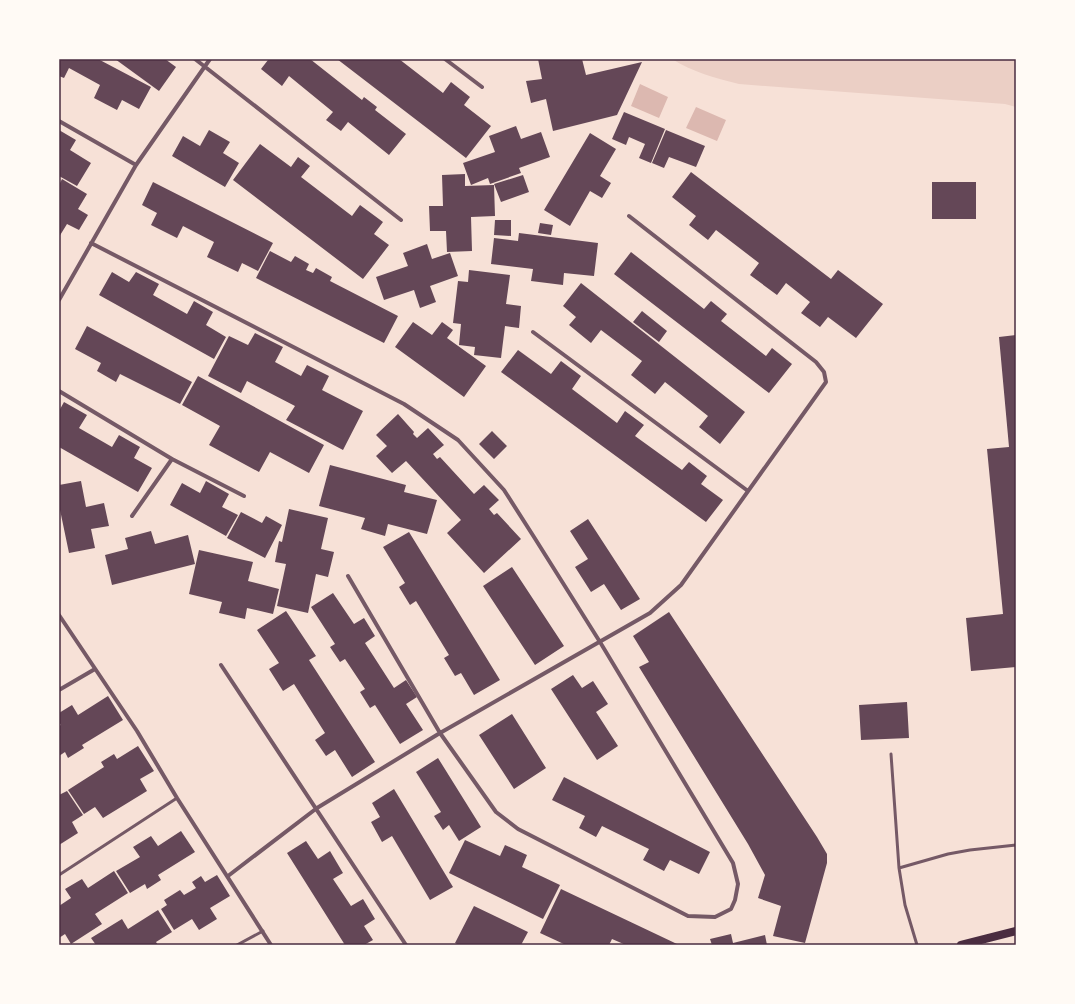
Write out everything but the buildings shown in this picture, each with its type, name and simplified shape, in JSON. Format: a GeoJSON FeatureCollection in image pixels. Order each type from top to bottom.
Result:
{"type":"FeatureCollection","features":[{"type":"Feature","properties":{"kind":"main road"},"geometry":{"type":"LineString","coordinates":[[961,945],[1016,931]]}},
{"type":"Feature","properties":{"kind":"street"},"geometry":{"type":"LineString","coordinates":[[195,59],[401,220]]}},
{"type":"Feature","properties":{"kind":"street"},"geometry":{"type":"LineString","coordinates":[[59,300],[136,165],[210,59]]}},
{"type":"Feature","properties":{"kind":"street"},"geometry":{"type":"LineString","coordinates":[[445,59],[482,86]]}},
{"type":"Feature","properties":{"kind":"street"},"geometry":{"type":"LineString","coordinates":[[59,121],[136,165]]}},
{"type":"Feature","properties":{"kind":"street"},"geometry":{"type":"LineString","coordinates":[[228,876],[317,808],[440,733],[650,613],[681,585],[826,382],[824,372],[816,362],[629,216]]}},
{"type":"Feature","properties":{"kind":"street"},"geometry":{"type":"LineString","coordinates":[[91,244],[404,404],[458,440],[504,490],[600,642],[733,863],[738,884],[735,900],[730,909],[715,917],[688,916],[518,828],[496,812],[440,733],[348,576]]}},
{"type":"Feature","properties":{"kind":"street"},"geometry":{"type":"LineString","coordinates":[[533,332],[748,491]]}},
{"type":"Feature","properties":{"kind":"street"},"geometry":{"type":"LineString","coordinates":[[59,391],[172,459],[244,496]]}},
{"type":"Feature","properties":{"kind":"street"},"geometry":{"type":"LineString","coordinates":[[132,516],[172,459]]}},
{"type":"Feature","properties":{"kind":"street"},"geometry":{"type":"LineString","coordinates":[[59,616],[138,731],[178,798],[271,945]]}},
{"type":"Feature","properties":{"kind":"street"},"geometry":{"type":"LineString","coordinates":[[221,665],[317,808],[406,945]]}},
{"type":"Feature","properties":{"kind":"street"},"geometry":{"type":"LineString","coordinates":[[59,690],[95,669]]}},
{"type":"Feature","properties":{"kind":"lane"},"geometry":{"type":"LineString","coordinates":[[891,754],[900,868],[905,905],[917,945]]}},
{"type":"Feature","properties":{"kind":"lane"},"geometry":{"type":"LineString","coordinates":[[59,875],[178,798]]}},
{"type":"Feature","properties":{"kind":"lane"},"geometry":{"type":"LineString","coordinates":[[900,868],[948,854],[1016,845]]}},
{"type":"Feature","properties":{"kind":"lane"},"geometry":{"type":"LineString","coordinates":[[238,945],[263,931]]}},
{"type":"Feature","properties":{"kind":"shaded area"},"geometry":{"type":"Polygon","coordinates":[[[672,59],[1016,59],[1016,107],[1005,104],[739,84],[696,71],[672,59]]]}},
{"type":"Feature","properties":{"kind":"shaded area"},"geometry":{"type":"Polygon","coordinates":[[[640,84],[668,97],[659,118],[631,106],[640,84]]]}},
{"type":"Feature","properties":{"kind":"shaded area"},"geometry":{"type":"Polygon","coordinates":[[[696,107],[726,120],[717,141],[686,128],[696,107]]]}}]}
